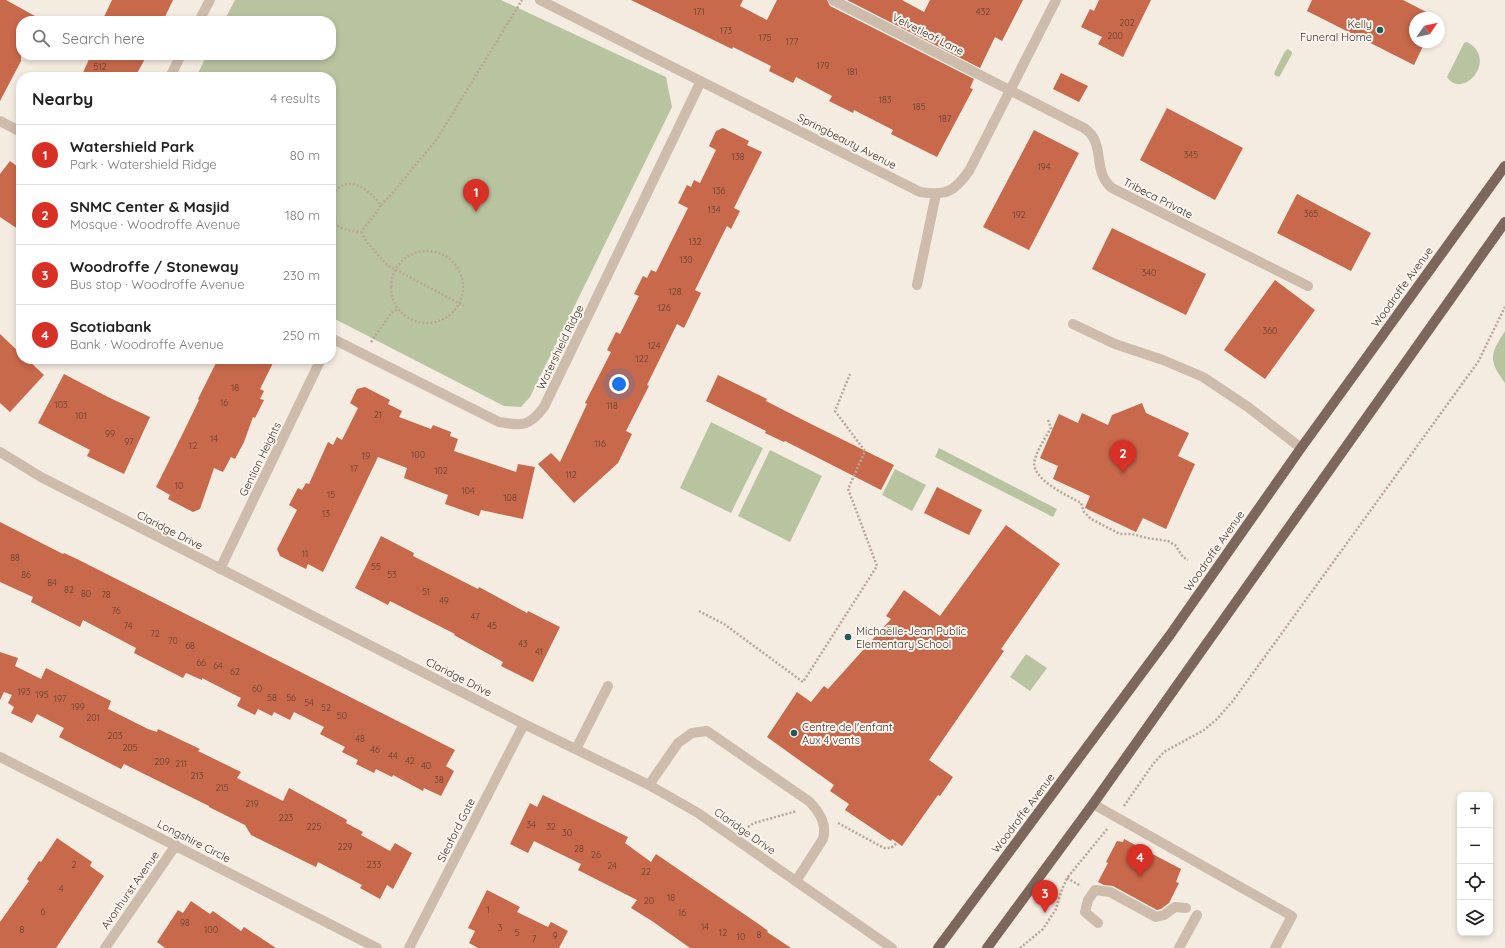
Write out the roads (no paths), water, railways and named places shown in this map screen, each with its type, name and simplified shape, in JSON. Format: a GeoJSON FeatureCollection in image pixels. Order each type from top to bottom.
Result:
{"type":"FeatureCollection","features":[{"type":"Feature","properties":{"kind":"main road","name":"Woodroffe Avenue"},"geometry":{"type":"LineString","coordinates":[[938,948],[1170,635],[1301,448],[1505,166]]}},
{"type":"Feature","properties":{"kind":"main road"},"geometry":{"type":"LineString","coordinates":[[987,948],[1093,804],[1505,222]]}},
{"type":"Feature","properties":{"kind":"street"},"geometry":{"type":"LineString","coordinates":[[202,16],[210,0]]}},
{"type":"Feature","properties":{"kind":"street","name":"Springbeauty Avenue"},"geometry":{"type":"LineString","coordinates":[[540,0],[920,192],[936,194],[956,187],[969,171],[1056,0]]}},
{"type":"Feature","properties":{"kind":"street","name":"Velvetleaf Lane"},"geometry":{"type":"LineString","coordinates":[[833,0],[1011,90]]}},
{"type":"Feature","properties":{"kind":"street"},"geometry":{"type":"LineString","coordinates":[[172,72],[178,60]]}},
{"type":"Feature","properties":{"kind":"street","name":"Watershield Ridge"},"geometry":{"type":"LineString","coordinates":[[336,340],[499,422],[519,425],[535,418],[544,407],[701,81]]}},
{"type":"Feature","properties":{"kind":"street","name":"Tribeca Private"},"geometry":{"type":"LineString","coordinates":[[1011,90],[1088,131],[1096,141],[1102,174],[1106,182],[1116,190],[1308,286]]}},
{"type":"Feature","properties":{"kind":"street"},"geometry":{"type":"LineString","coordinates":[[0,121],[16,129]]}},
{"type":"Feature","properties":{"kind":"street"},"geometry":{"type":"LineString","coordinates":[[918,285],[936,194]]}},
{"type":"Feature","properties":{"kind":"street"},"geometry":{"type":"LineString","coordinates":[[1073,324],[1115,344],[1163,360],[1203,377],[1248,407],[1301,448]]}},
{"type":"Feature","properties":{"kind":"street","name":"Gentian Heights"},"geometry":{"type":"LineString","coordinates":[[220,569],[319,364]]}},
{"type":"Feature","properties":{"kind":"street","name":"Claridge Drive"},"geometry":{"type":"LineString","coordinates":[[0,452],[41,477],[220,569],[524,724],[649,785],[698,813],[892,948]]}},
{"type":"Feature","properties":{"kind":"street"},"geometry":{"type":"LineString","coordinates":[[576,749],[608,686]]}},
{"type":"Feature","properties":{"kind":"street","name":"Sleaford Gate"},"geometry":{"type":"LineString","coordinates":[[409,948],[524,724]]}},
{"type":"Feature","properties":{"kind":"street"},"geometry":{"type":"LineString","coordinates":[[649,785],[678,743],[692,733],[707,731],[810,802],[819,812],[825,832],[823,839],[796,881]]}},
{"type":"Feature","properties":{"kind":"street","name":"Longshire Circle"},"geometry":{"type":"LineString","coordinates":[[0,757],[377,948]]}},
{"type":"Feature","properties":{"kind":"street"},"geometry":{"type":"LineString","coordinates":[[1093,804],[1292,916],[1275,948]]}},
{"type":"Feature","properties":{"kind":"street","name":"Avonhurst Avenue"},"geometry":{"type":"LineString","coordinates":[[105,948],[176,845]]}},
{"type":"Feature","properties":{"kind":"street"},"geometry":{"type":"LineString","coordinates":[[1098,924],[1085,912],[1088,900],[1096,890],[1110,892],[1156,917],[1164,915],[1175,907],[1186,908]]}},
{"type":"Feature","properties":{"kind":"street"},"geometry":{"type":"LineString","coordinates":[[1179,948],[1197,915]]}},
{"type":"Feature","properties":{"kind":"place","name":"Kelly Funeral Home"},"geometry":{"type":"Point","coordinates":[1380,30]}},
{"type":"Feature","properties":{"kind":"place","name":"Watershield Park"},"geometry":{"type":"Point","coordinates":[476,212]}},
{"type":"Feature","properties":{"kind":"place","name":"SNMC Center & Masjid"},"geometry":{"type":"Point","coordinates":[1123,473]}},
{"type":"Feature","properties":{"kind":"place","name":"Michaëlle-Jean Public Elementary School"},"geometry":{"type":"Point","coordinates":[848,637]}},
{"type":"Feature","properties":{"kind":"place","name":"Centre de l'enfant Aux 4 vents"},"geometry":{"type":"Point","coordinates":[794,733]}},
{"type":"Feature","properties":{"kind":"place","name":"Scotiabank"},"geometry":{"type":"Point","coordinates":[1140,877]}},
{"type":"Feature","properties":{"kind":"place","name":"Woodroffe / Stoneway"},"geometry":{"type":"Point","coordinates":[1045,913]}}]}
